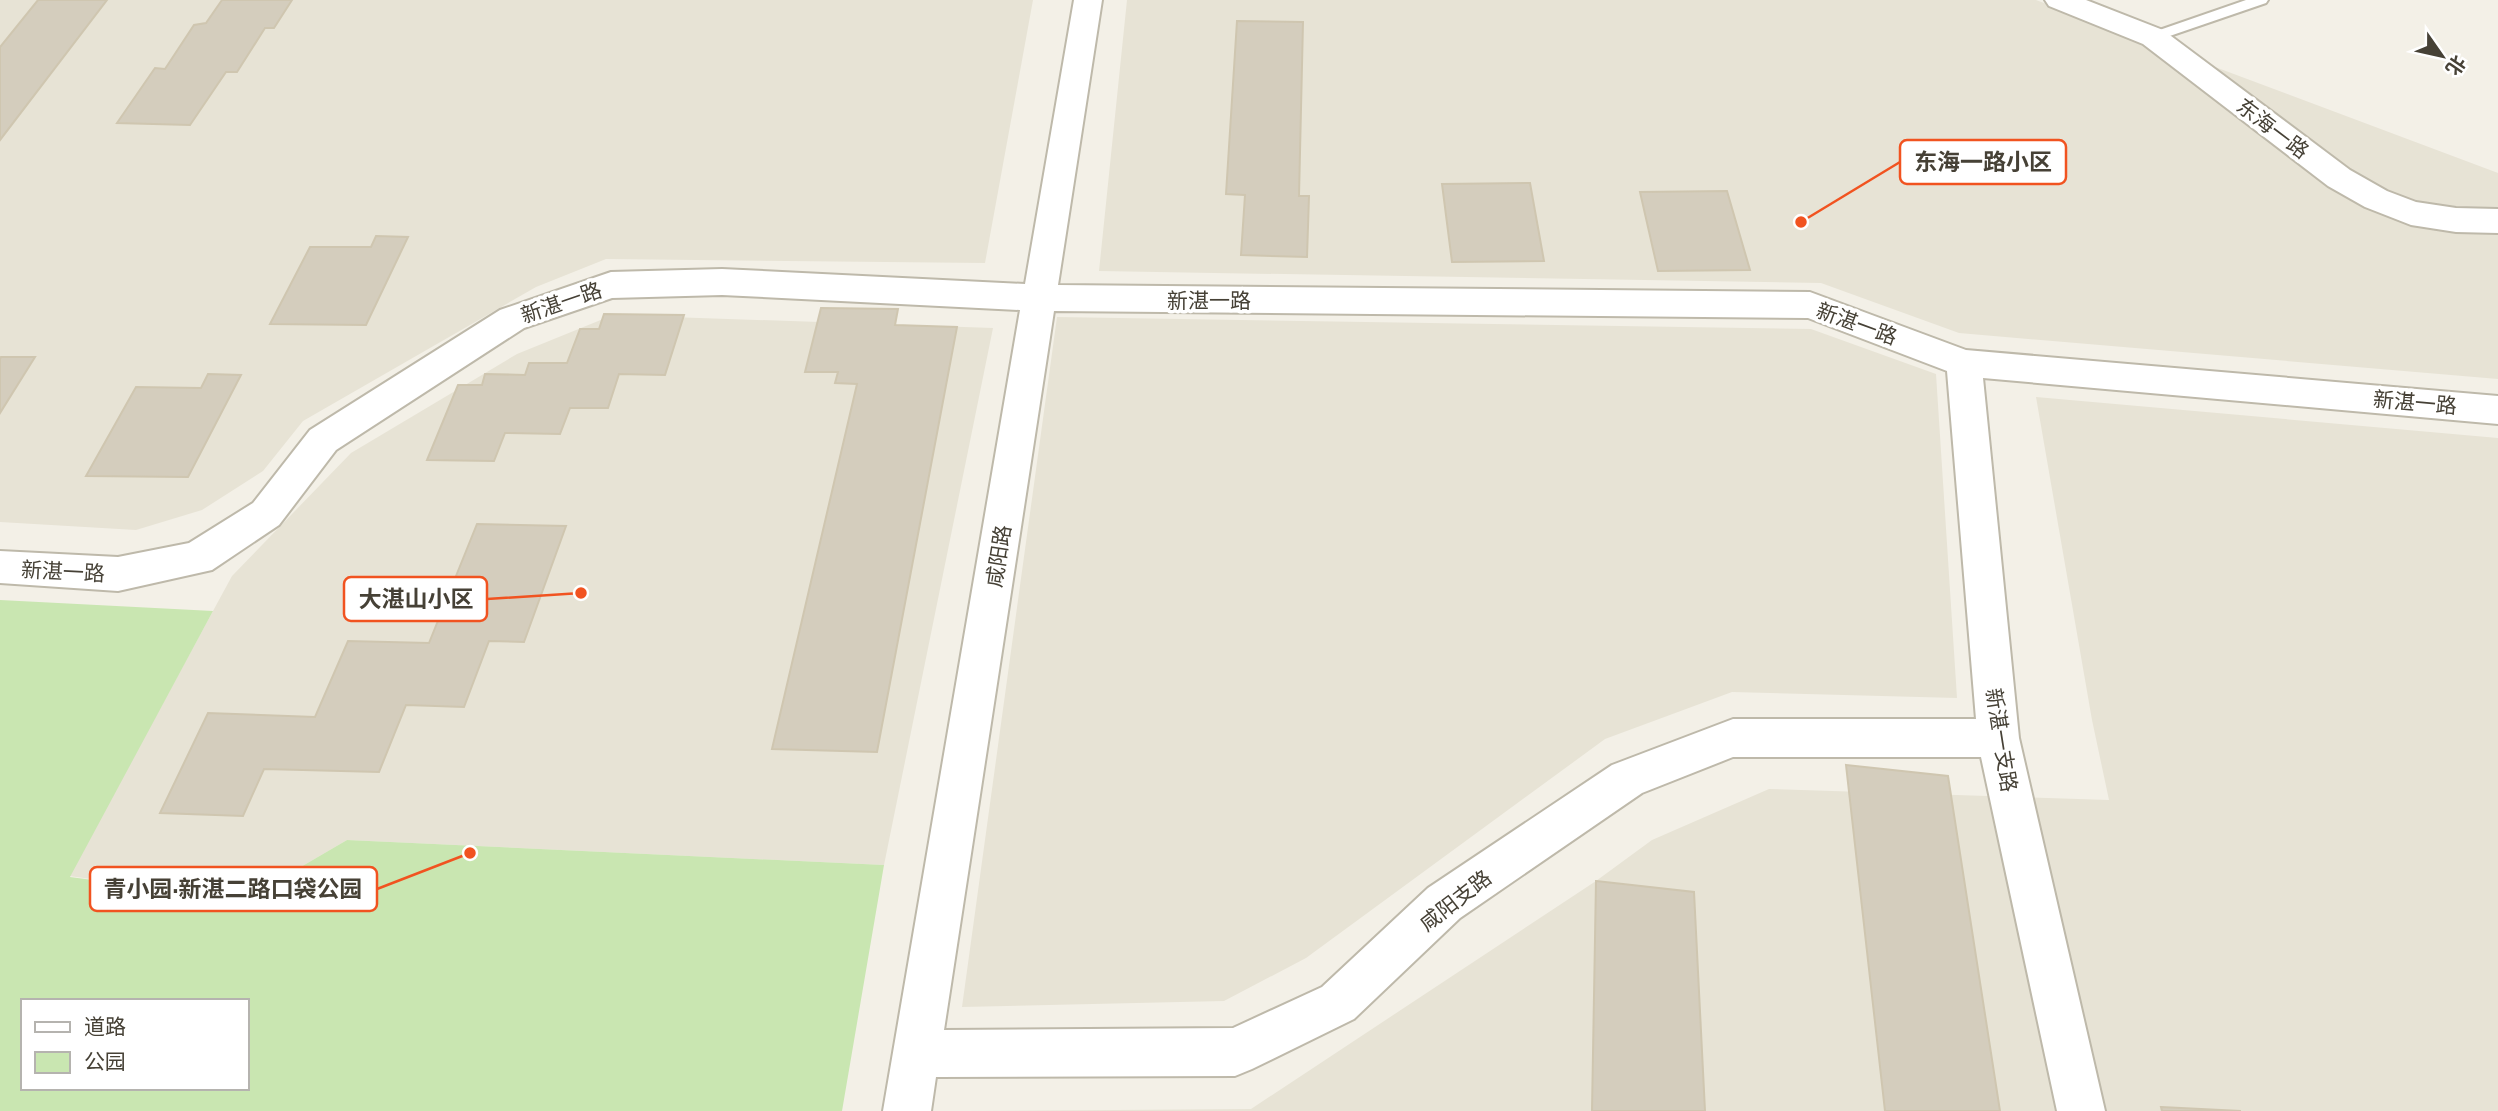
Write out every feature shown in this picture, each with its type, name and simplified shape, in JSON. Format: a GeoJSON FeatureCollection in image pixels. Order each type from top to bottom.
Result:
{"type":"FeatureCollection","features":[{"type":"Feature","properties":{"kind":"street","name":"咸阳路"},"geometry":{"type":"LineString","coordinates":[[907,1111],[1088,0]]}},
{"type":"Feature","properties":{"kind":"street","name":"东海一路"},"geometry":{"type":"LineString","coordinates":[[2059,0],[2152,37],[2339,178],[2376,199],[2412,213],[2456,220],[2498,221]]}},
{"type":"Feature","properties":{"kind":"street","name":"新湛一路"},"geometry":{"type":"LineString","coordinates":[[0,567],[118,574],[198,558],[266,514],[323,440],[512,319],[611,285],[722,282],[1040,298],[1810,305],[1964,363],[2498,410]]}},
{"type":"Feature","properties":{"kind":"street","name":"新湛一支路"},"geometry":{"type":"LineString","coordinates":[[1964,363],[1998,738],[2081,1111]]}},
{"type":"Feature","properties":{"kind":"street","name":"咸阳支路"},"geometry":{"type":"LineString","coordinates":[[917,1054],[1235,1052],[1338,1003],[1444,903],[1628,779],[1733,737],[1998,738]]}},
{"type":"Feature","properties":{"kind":"lane"},"geometry":{"type":"LineString","coordinates":[[2152,37],[2261,0]]}},
{"type":"Feature","properties":{"kind":"shaded area"},"geometry":{"type":"Polygon","coordinates":[[[0,0],[1033,0],[985,263],[606,259],[536,287],[303,421],[263,471],[202,510],[136,530],[0,522],[0,0]]]}},
{"type":"Feature","properties":{"kind":"shaded area"},"geometry":{"type":"Polygon","coordinates":[[[1127,0],[2036,0],[2498,173],[2498,379],[1959,333],[1821,283],[1099,271],[1127,0]]]}},
{"type":"Feature","properties":{"kind":"shaded area"},"geometry":{"type":"Polygon","coordinates":[[[613,315],[993,328],[884,865],[347,840],[244,900],[69,876],[232,576],[351,453],[517,354],[613,315]]]}},
{"type":"Feature","properties":{"kind":"shaded area"},"geometry":{"type":"Polygon","coordinates":[[[1057,317],[1811,329],[1936,374],[1957,698],[1732,692],[1605,739],[1306,958],[1224,1001],[962,1007],[1057,317]]]}},
{"type":"Feature","properties":{"kind":"shaded area"},"geometry":{"type":"Polygon","coordinates":[[[2036,397],[2498,438],[2498,1111],[965,1111],[1251,1109],[1596,881],[1652,840],[1769,789],[2109,800],[2092,720],[2036,397]]]}},
{"type":"Feature","properties":{"kind":"green space"},"geometry":{"type":"Polygon","coordinates":[[[0,600],[213,611],[70,877],[244,900],[347,840],[884,865],[842,1111],[0,1111],[0,600]]]}},
{"type":"Feature","properties":{"kind":"building"},"geometry":{"type":"Polygon","coordinates":[[[38,0],[107,0],[0,140],[0,47],[38,0]]]}},
{"type":"Feature","properties":{"kind":"building"},"geometry":{"type":"Polygon","coordinates":[[[222,0],[292,0],[274,28],[265,28],[237,72],[226,72],[190,125],[117,123],[155,68],[165,69],[194,25],[206,23],[222,0]]]}},
{"type":"Feature","properties":{"kind":"building"},"geometry":{"type":"Polygon","coordinates":[[[1237,21],[1303,22],[1299,196],[1309,196],[1307,257],[1241,255],[1245,195],[1226,194],[1237,21]]]}},
{"type":"Feature","properties":{"kind":"building"},"geometry":{"type":"Polygon","coordinates":[[[1530,183],[1544,261],[1452,262],[1442,184],[1530,183]]]}},
{"type":"Feature","properties":{"kind":"building"},"geometry":{"type":"Polygon","coordinates":[[[1727,191],[1750,270],[1658,271],[1640,192],[1727,191]]]}},
{"type":"Feature","properties":{"kind":"building"},"geometry":{"type":"Polygon","coordinates":[[[376,236],[408,237],[366,325],[270,324],[310,247],[371,247],[376,236]]]}},
{"type":"Feature","properties":{"kind":"building"},"geometry":{"type":"Polygon","coordinates":[[[821,308],[898,309],[895,325],[957,327],[877,752],[772,749],[857,384],[835,383],[838,372],[805,372],[821,308]]]}},
{"type":"Feature","properties":{"kind":"building"},"geometry":{"type":"Polygon","coordinates":[[[604,314],[684,315],[665,375],[619,374],[608,408],[570,408],[560,434],[505,433],[494,461],[427,460],[458,385],[482,385],[485,374],[525,375],[529,363],[567,363],[580,329],[599,329],[604,314]]]}},
{"type":"Feature","properties":{"kind":"building"},"geometry":{"type":"Polygon","coordinates":[[[35,357],[0,413],[0,359],[35,357]]]}},
{"type":"Feature","properties":{"kind":"building"},"geometry":{"type":"Polygon","coordinates":[[[208,374],[241,375],[188,477],[86,476],[136,387],[201,388],[208,374]]]}},
{"type":"Feature","properties":{"kind":"building"},"geometry":{"type":"Polygon","coordinates":[[[477,524],[566,526],[524,642],[489,641],[464,707],[406,705],[379,772],[264,769],[243,816],[160,813],[208,713],[315,717],[348,641],[429,643],[477,524]]]}},
{"type":"Feature","properties":{"kind":"building"},"geometry":{"type":"Polygon","coordinates":[[[1846,765],[1948,776],[2000,1111],[1885,1111],[1846,765]]]}},
{"type":"Feature","properties":{"kind":"building"},"geometry":{"type":"Polygon","coordinates":[[[1596,881],[1694,892],[1705,1111],[1592,1111],[1596,881]]]}},
{"type":"Feature","properties":{"kind":"building"},"geometry":{"type":"Polygon","coordinates":[[[2161,1107],[2241,1111],[2162,1111],[2161,1107]]]}},
{"type":"Feature","properties":{"kind":"place","name":"东海一路小区"},"geometry":{"type":"Point","coordinates":[1801,222]}},
{"type":"Feature","properties":{"kind":"place","name":"大湛山小区"},"geometry":{"type":"Point","coordinates":[581,593]}},
{"type":"Feature","properties":{"kind":"place","name":"青小园·新湛二路口袋公园"},"geometry":{"type":"Point","coordinates":[470,853]}}]}
